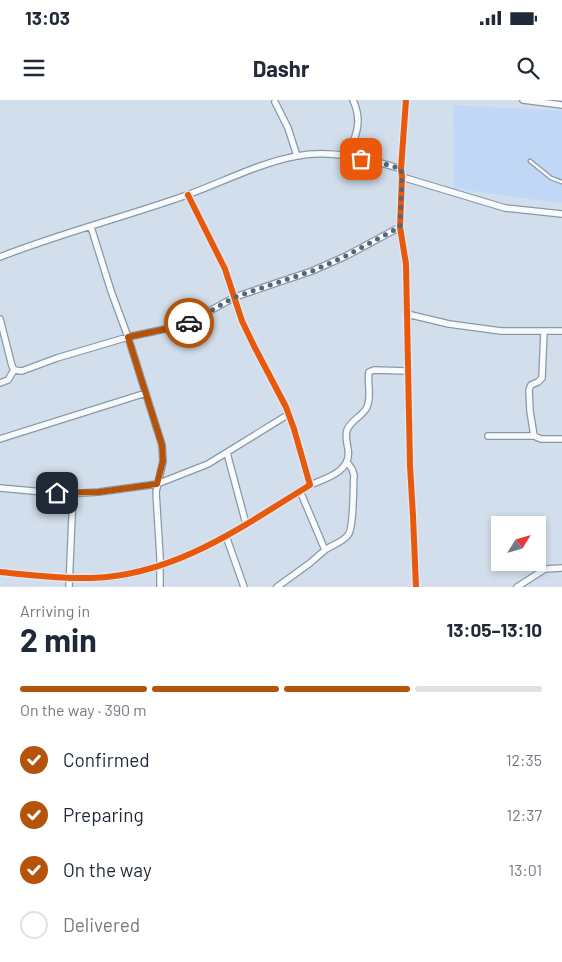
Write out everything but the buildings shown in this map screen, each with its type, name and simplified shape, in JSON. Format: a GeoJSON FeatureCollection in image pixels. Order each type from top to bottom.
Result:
{"type":"FeatureCollection","features":[{"type":"Feature","properties":{"kind":"street"},"geometry":{"type":"LineString","coordinates":[[348,156],[359,123],[358,111],[353,100]]}},
{"type":"Feature","properties":{"kind":"street"},"geometry":{"type":"LineString","coordinates":[[406,100],[401,169],[400,227],[406,264],[410,466],[416,587]]}},
{"type":"Feature","properties":{"kind":"street"},"geometry":{"type":"LineString","coordinates":[[523,100],[562,105]]}},
{"type":"Feature","properties":{"kind":"street"},"geometry":{"type":"LineString","coordinates":[[275,102],[288,128],[297,156]]}},
{"type":"Feature","properties":{"kind":"street"},"geometry":{"type":"LineString","coordinates":[[0,257],[39,241],[91,227],[188,195],[262,166],[297,156],[314,154],[348,156],[401,169]]}},
{"type":"Feature","properties":{"kind":"street"},"geometry":{"type":"LineString","coordinates":[[402,177],[505,208],[562,214]]}},
{"type":"Feature","properties":{"kind":"street"},"geometry":{"type":"LineString","coordinates":[[188,195],[219,254],[242,321],[289,414],[310,485]]}},
{"type":"Feature","properties":{"kind":"street"},"geometry":{"type":"LineString","coordinates":[[91,227],[146,393],[163,454],[156,500],[160,587]]}},
{"type":"Feature","properties":{"kind":"street"},"geometry":{"type":"LineString","coordinates":[[14,370],[22,371],[57,358],[128,337],[184,325],[235,297],[312,271],[346,256],[400,227]]}},
{"type":"Feature","properties":{"kind":"street"},"geometry":{"type":"LineString","coordinates":[[407,314],[449,324],[501,331],[562,331]]}},
{"type":"Feature","properties":{"kind":"street"},"geometry":{"type":"LineString","coordinates":[[0,319],[14,370]]}},
{"type":"Feature","properties":{"kind":"street"},"geometry":{"type":"LineString","coordinates":[[534,436],[529,390],[531,385],[542,378],[544,331]]}},
{"type":"Feature","properties":{"kind":"street"},"geometry":{"type":"LineString","coordinates":[[0,383],[8,380],[14,370]]}},
{"type":"Feature","properties":{"kind":"street"},"geometry":{"type":"LineString","coordinates":[[0,572],[70,578],[118,576],[160,567],[182,558],[226,536],[310,485],[337,473],[347,462],[349,453],[346,432],[368,404],[369,372],[374,370],[408,370]]}},
{"type":"Feature","properties":{"kind":"street"},"geometry":{"type":"LineString","coordinates":[[0,439],[146,393]]}},
{"type":"Feature","properties":{"kind":"street"},"geometry":{"type":"LineString","coordinates":[[0,488],[73,493],[157,484],[200,468],[289,414]]}},
{"type":"Feature","properties":{"kind":"street"},"geometry":{"type":"LineString","coordinates":[[488,436],[534,436],[541,439],[562,439]]}},
{"type":"Feature","properties":{"kind":"street"},"geometry":{"type":"LineString","coordinates":[[227,453],[246,524]]}},
{"type":"Feature","properties":{"kind":"street"},"geometry":{"type":"LineString","coordinates":[[277,587],[310,564],[325,550],[351,531],[354,476],[347,462]]}},
{"type":"Feature","properties":{"kind":"street"},"geometry":{"type":"LineString","coordinates":[[300,491],[325,550]]}},
{"type":"Feature","properties":{"kind":"street"},"geometry":{"type":"LineString","coordinates":[[69,587],[73,493]]}},
{"type":"Feature","properties":{"kind":"street"},"geometry":{"type":"LineString","coordinates":[[226,536],[244,587]]}},
{"type":"Feature","properties":{"kind":"street"},"geometry":{"type":"LineString","coordinates":[[517,587],[544,569],[562,568]]}},
{"type":"Feature","properties":{"kind":"lane"},"geometry":{"type":"LineString","coordinates":[[530,162],[551,178],[562,182]]}},
{"type":"Feature","properties":{"kind":"shaded area"},"geometry":{"type":"Polygon","coordinates":[[[453,105],[562,111],[562,203],[454,188],[453,105]]]}},
{"type":"Feature","properties":{"kind":"cycle path"},"geometry":{"type":"LineString","coordinates":[[406,100],[401,169],[400,227],[406,264],[410,466],[416,587]]}},
{"type":"Feature","properties":{"kind":"cycle path"},"geometry":{"type":"LineString","coordinates":[[0,572],[92,578],[123,575],[152,568],[207,546],[259,517],[310,485],[286,407],[242,321],[225,269],[188,195]]}},
{"type":"Feature","properties":{"kind":"way so far"},"geometry":{"type":"LineString","coordinates":[[189,323],[235,297],[312,271],[368,245],[400,227],[401,169],[361,159]]}},
{"type":"Feature","properties":{"kind":"route"},"geometry":{"type":"LineString","coordinates":[[57,493],[99,492],[157,484],[163,461],[162,445],[128,337],[189,323]]}}]}
